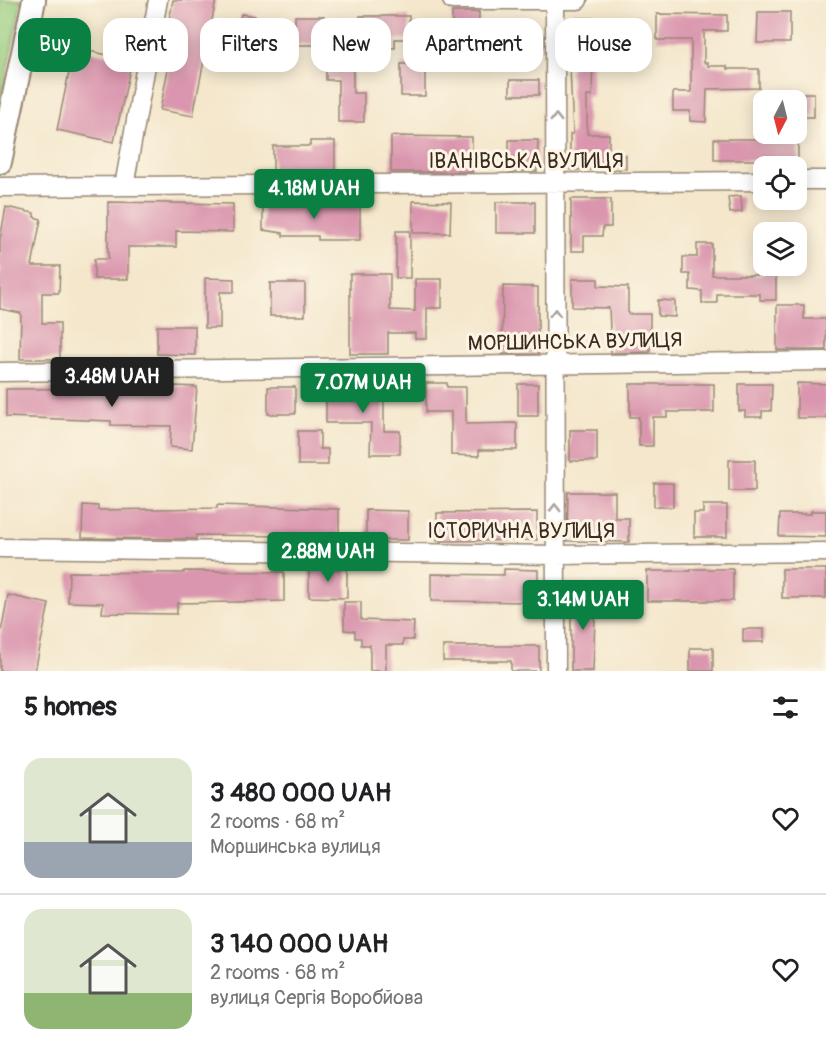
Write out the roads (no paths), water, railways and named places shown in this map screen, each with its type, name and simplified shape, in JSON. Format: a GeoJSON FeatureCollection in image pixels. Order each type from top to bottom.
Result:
{"type":"FeatureCollection","features":[{"type":"Feature","properties":{"kind":"main road"},"geometry":{"type":"LineString","coordinates":[[0,162],[34,0]]}},
{"type":"Feature","properties":{"kind":"street"},"geometry":{"type":"LineString","coordinates":[[124,186],[158,0]]}},
{"type":"Feature","properties":{"kind":"street"},"geometry":{"type":"LineString","coordinates":[[452,0],[578,0]]}},
{"type":"Feature","properties":{"kind":"street"},"geometry":{"type":"LineString","coordinates":[[555,0],[556,671]]}},
{"type":"Feature","properties":{"kind":"street"},"geometry":{"type":"LineString","coordinates":[[807,180],[826,180]]}},
{"type":"Feature","properties":{"kind":"street","name":"ІВАНІВСЬКА ВУЛИЦЯ"},"geometry":{"type":"LineString","coordinates":[[0,187],[753,181]]}},
{"type":"Feature","properties":{"kind":"street","name":"МОРШИНСЬКА ВУЛИЦЯ"},"geometry":{"type":"LineString","coordinates":[[0,372],[826,361]]}},
{"type":"Feature","properties":{"kind":"street","name":"ІСТОРИЧНА ВУЛИЦЯ"},"geometry":{"type":"LineString","coordinates":[[0,548],[555,555],[826,552]]}}]}
